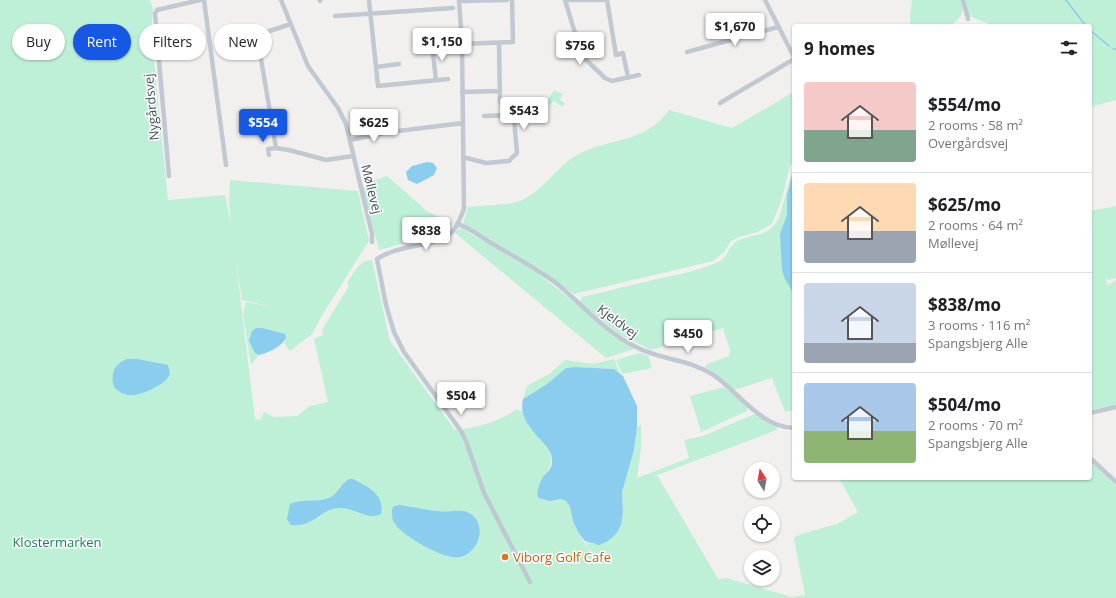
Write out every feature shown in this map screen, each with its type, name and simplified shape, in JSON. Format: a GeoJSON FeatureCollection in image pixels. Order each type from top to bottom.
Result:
{"type":"FeatureCollection","features":[{"type":"Feature","properties":{"kind":"street","name":"Nygårdsvej"},"geometry":{"type":"LineString","coordinates":[[169,176],[155,14],[157,10],[200,0]]}},
{"type":"Feature","properties":{"kind":"street"},"geometry":{"type":"LineString","coordinates":[[204,0],[226,166]]}},
{"type":"Feature","properties":{"kind":"street","name":"Møllevej"},"geometry":{"type":"LineString","coordinates":[[282,0],[308,66],[338,108],[346,124],[372,234],[372,242]]}},
{"type":"Feature","properties":{"kind":"street"},"geometry":{"type":"LineString","coordinates":[[369,0],[378,86],[448,79]]}},
{"type":"Feature","properties":{"kind":"street"},"geometry":{"type":"LineString","coordinates":[[507,0],[460,1],[464,209],[457,224],[453,231],[444,237],[386,253],[377,259],[386,305],[394,332],[404,352],[466,441],[484,493],[530,582]]}},
{"type":"Feature","properties":{"kind":"street"},"geometry":{"type":"LineString","coordinates":[[462,44],[513,42],[512,0]]}},
{"type":"Feature","properties":{"kind":"street"},"geometry":{"type":"LineString","coordinates":[[628,77],[623,53],[616,55],[608,0],[564,0],[582,56],[605,78],[612,80],[639,75]]}},
{"type":"Feature","properties":{"kind":"street"},"geometry":{"type":"LineString","coordinates":[[765,0],[792,54]]}},
{"type":"Feature","properties":{"kind":"street"},"geometry":{"type":"LineString","coordinates":[[963,0],[968,18]]}},
{"type":"Feature","properties":{"kind":"street"},"geometry":{"type":"LineString","coordinates":[[335,16],[370,12],[453,8]]}},
{"type":"Feature","properties":{"kind":"street"},"geometry":{"type":"LineString","coordinates":[[276,148],[257,35],[291,24]]}},
{"type":"Feature","properties":{"kind":"street"},"geometry":{"type":"LineString","coordinates":[[687,52],[778,27]]}},
{"type":"Feature","properties":{"kind":"street"},"geometry":{"type":"LineString","coordinates":[[463,157],[486,163],[509,161],[514,158],[516,153],[516,125],[502,105],[498,43]]}},
{"type":"Feature","properties":{"kind":"street"},"geometry":{"type":"LineString","coordinates":[[432,45],[436,80]]}},
{"type":"Feature","properties":{"kind":"street"},"geometry":{"type":"LineString","coordinates":[[720,103],[792,59]]}},
{"type":"Feature","properties":{"kind":"street"},"geometry":{"type":"LineString","coordinates":[[376,67],[398,64]]}},
{"type":"Feature","properties":{"kind":"street"},"geometry":{"type":"LineString","coordinates":[[462,92],[500,91]]}},
{"type":"Feature","properties":{"kind":"street"},"geometry":{"type":"LineString","coordinates":[[484,116],[511,116]]}},
{"type":"Feature","properties":{"kind":"street"},"geometry":{"type":"LineString","coordinates":[[350,140],[396,131],[463,123]]}},
{"type":"Feature","properties":{"kind":"street"},"geometry":{"type":"LineString","coordinates":[[269,155],[268,149],[276,148],[326,160],[353,156]]}},
{"type":"Feature","properties":{"kind":"street","name":"Kjeldvej"},"geometry":{"type":"LineString","coordinates":[[457,224],[554,282],[600,322],[636,347],[653,354],[698,366],[716,377],[763,416],[783,428],[792,428]]}},
{"type":"Feature","properties":{"kind":"street"},"geometry":{"type":"LineString","coordinates":[[1092,413],[1116,407]]}},
{"type":"Feature","properties":{"kind":"street"},"geometry":{"type":"LineString","coordinates":[[1092,460],[1116,482]]}},
{"type":"Feature","properties":{"kind":"green space","name":"Klostermarken"},"geometry":{"type":"Polygon","coordinates":[[[0,0],[150,0],[153,9],[152,24],[139,24],[139,60],[154,60],[168,200],[225,195],[231,223],[229,205],[230,180],[358,191],[369,241],[321,317],[312,334],[290,351],[284,343],[286,338],[255,353],[259,355],[251,365],[243,314],[246,302],[274,307],[242,300],[236,262],[255,419],[260,420],[264,412],[274,417],[297,416],[310,406],[328,402],[314,339],[323,335],[322,330],[349,286],[347,283],[354,272],[363,262],[372,260],[390,341],[455,430],[487,424],[504,417],[516,409],[523,412],[526,421],[549,452],[551,460],[549,468],[542,478],[550,501],[561,499],[566,501],[570,507],[573,521],[589,551],[585,541],[594,544],[623,512],[622,492],[634,450],[637,427],[641,425],[641,449],[637,478],[689,458],[684,440],[703,436],[755,414],[777,427],[777,430],[657,475],[718,579],[727,578],[744,583],[744,586],[754,586],[792,597],[805,595],[794,540],[795,537],[801,534],[837,524],[858,512],[840,480],[1092,480],[1092,463],[1116,486],[1116,598],[0,598],[0,0]]]}},
{"type":"Feature","properties":{"kind":"green space"},"geometry":{"type":"Polygon","coordinates":[[[912,0],[962,0],[963,9],[961,15],[953,24],[910,24],[912,0]]]}},
{"type":"Feature","properties":{"kind":"green space"},"geometry":{"type":"Polygon","coordinates":[[[966,0],[1116,0],[1116,100],[1092,106],[1092,24],[989,24],[969,16],[965,4],[966,0]]]}},
{"type":"Feature","properties":{"kind":"green space"},"geometry":{"type":"Polygon","coordinates":[[[554,90],[563,94],[560,100],[565,103],[562,107],[554,101],[550,105],[546,102],[554,90]]]}},
{"type":"Feature","properties":{"kind":"green space"},"geometry":{"type":"Polygon","coordinates":[[[792,93],[792,164],[790,166],[782,199],[772,224],[757,232],[731,241],[724,252],[713,261],[574,294],[543,271],[463,224],[468,207],[520,201],[535,192],[575,156],[584,151],[640,134],[655,125],[669,110],[732,128],[792,93]]]}},
{"type":"Feature","properties":{"kind":"green space"},"geometry":{"type":"Polygon","coordinates":[[[792,172],[792,410],[785,412],[772,378],[734,390],[705,367],[707,364],[729,356],[730,350],[723,328],[651,350],[619,334],[580,302],[582,297],[698,270],[711,265],[724,258],[732,245],[744,238],[765,232],[774,225],[779,218],[792,172]]]}},
{"type":"Feature","properties":{"kind":"green space"},"geometry":{"type":"Polygon","coordinates":[[[387,176],[427,211],[452,224],[441,233],[379,250],[362,187],[367,183],[387,176]]]}},
{"type":"Feature","properties":{"kind":"green space"},"geometry":{"type":"Polygon","coordinates":[[[1116,206],[1116,278],[1107,280],[1105,277],[1108,285],[1116,280],[1116,405],[1092,410],[1092,211],[1116,206]]]}},
{"type":"Feature","properties":{"kind":"green space"},"geometry":{"type":"Polygon","coordinates":[[[461,228],[536,272],[634,349],[606,358],[455,233],[461,228]]]}},
{"type":"Feature","properties":{"kind":"green space"},"geometry":{"type":"Polygon","coordinates":[[[640,353],[648,355],[652,368],[622,374],[616,360],[640,353]]]}},
{"type":"Feature","properties":{"kind":"green space"},"geometry":{"type":"Polygon","coordinates":[[[614,359],[620,374],[614,369],[566,368],[547,384],[523,399],[527,386],[549,374],[565,360],[593,364],[614,359]]]}},
{"type":"Feature","properties":{"kind":"green space"},"geometry":{"type":"Polygon","coordinates":[[[724,387],[747,406],[747,411],[701,432],[690,396],[724,387]]]}},
{"type":"Feature","properties":{"kind":"water"},"geometry":{"type":"Polygon","coordinates":[[[427,162],[433,163],[437,168],[434,175],[417,184],[408,180],[406,172],[412,166],[427,162]]]}},
{"type":"Feature","properties":{"kind":"water"},"geometry":{"type":"Polygon","coordinates":[[[792,176],[792,291],[785,279],[782,270],[780,234],[787,215],[787,195],[792,176]]]}},
{"type":"Feature","properties":{"kind":"water"},"geometry":{"type":"Polygon","coordinates":[[[256,328],[262,328],[285,334],[286,338],[274,349],[259,355],[255,353],[249,341],[252,331],[256,328]]]}},
{"type":"Feature","properties":{"kind":"water"},"geometry":{"type":"Polygon","coordinates":[[[127,359],[137,359],[168,365],[170,374],[164,382],[154,388],[133,395],[123,394],[114,387],[113,374],[116,367],[127,359]]]}},
{"type":"Feature","properties":{"kind":"water"},"geometry":{"type":"Polygon","coordinates":[[[566,368],[614,369],[623,376],[637,406],[637,427],[634,450],[622,492],[623,512],[621,525],[616,534],[608,541],[599,545],[585,541],[578,532],[573,521],[570,507],[566,501],[561,499],[550,501],[539,498],[537,495],[543,477],[551,467],[551,455],[530,427],[522,410],[523,399],[547,384],[566,368]]]}},
{"type":"Feature","properties":{"kind":"water"},"geometry":{"type":"Polygon","coordinates":[[[350,479],[353,479],[370,488],[378,496],[382,507],[381,514],[371,516],[345,508],[339,508],[327,511],[312,521],[299,525],[291,525],[287,519],[290,504],[300,501],[329,498],[350,479]]]}},
{"type":"Feature","properties":{"kind":"water"},"geometry":{"type":"Polygon","coordinates":[[[400,505],[428,510],[467,512],[474,516],[478,522],[480,529],[477,542],[468,554],[461,557],[454,557],[436,552],[407,535],[394,522],[392,517],[392,509],[394,506],[400,505]]]}},
{"type":"Feature","properties":{"kind":"waterway"},"geometry":{"type":"LineString","coordinates":[[1066,0],[1084,24]]}},
{"type":"Feature","properties":{"kind":"waterway"},"geometry":{"type":"LineString","coordinates":[[1092,32],[1109,46]]}},
{"type":"Feature","properties":{"kind":"place","name":"Viborg Golf Cafe"},"geometry":{"type":"Point","coordinates":[505,557]}}]}
